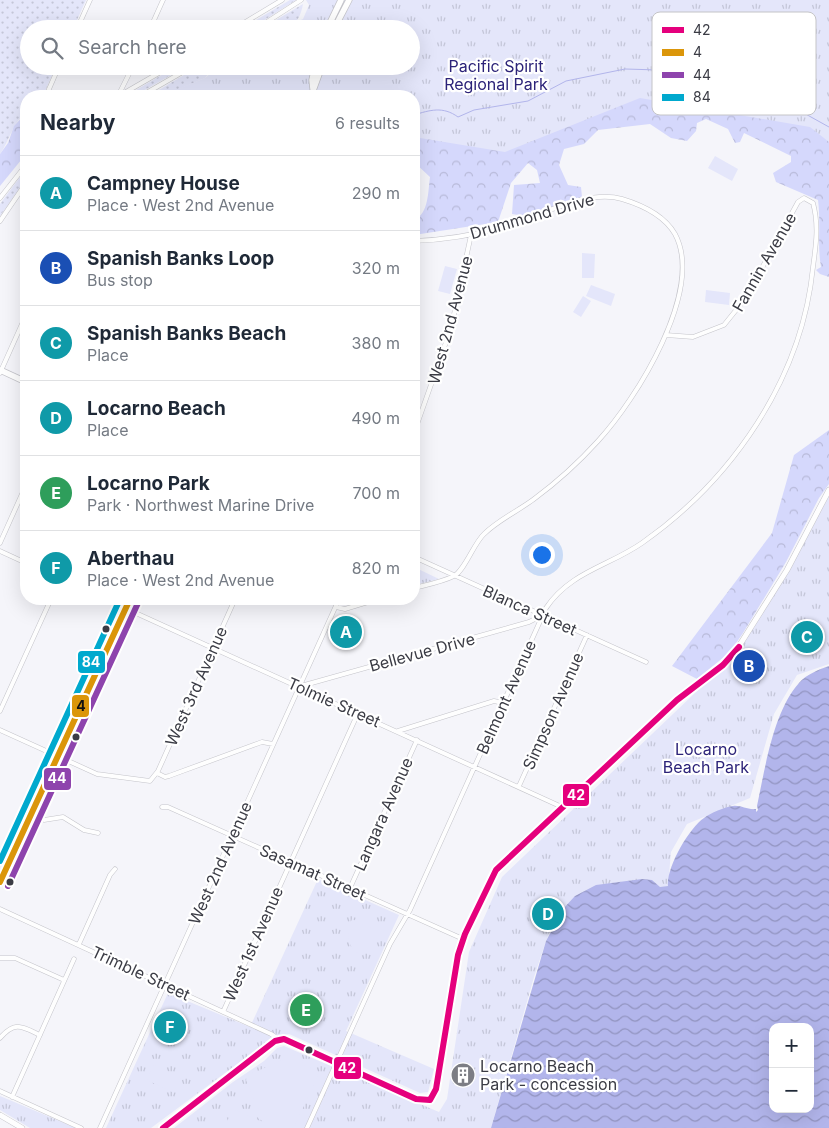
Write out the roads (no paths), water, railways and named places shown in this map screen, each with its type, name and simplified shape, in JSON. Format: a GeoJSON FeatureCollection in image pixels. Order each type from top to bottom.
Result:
{"type":"FeatureCollection","features":[{"type":"Feature","properties":{"kind":"main road"},"geometry":{"type":"LineString","coordinates":[[331,20],[341,0]]}},
{"type":"Feature","properties":{"kind":"main road"},"geometry":{"type":"LineString","coordinates":[[339,20],[349,0]]}},
{"type":"Feature","properties":{"kind":"main road"},"geometry":{"type":"LineString","coordinates":[[313,75],[313,89]]}},
{"type":"Feature","properties":{"kind":"main road"},"geometry":{"type":"LineString","coordinates":[[313,89],[318,75]]}},
{"type":"Feature","properties":{"kind":"main road"},"geometry":{"type":"LineString","coordinates":[[0,372],[20,380]]}},
{"type":"Feature","properties":{"kind":"main road"},"geometry":{"type":"LineString","coordinates":[[0,882],[127,605]]}},
{"type":"Feature","properties":{"kind":"street"},"geometry":{"type":"LineString","coordinates":[[81,20],[90,0]]}},
{"type":"Feature","properties":{"kind":"street"},"geometry":{"type":"LineString","coordinates":[[154,20],[163,0]]}},
{"type":"Feature","properties":{"kind":"street"},"geometry":{"type":"LineString","coordinates":[[249,20],[282,0]]}},
{"type":"Feature","properties":{"kind":"street"},"geometry":{"type":"LineString","coordinates":[[270,20],[301,0]]}},
{"type":"Feature","properties":{"kind":"street"},"geometry":{"type":"LineString","coordinates":[[49,90],[55,75]]}},
{"type":"Feature","properties":{"kind":"street"},"geometry":{"type":"LineString","coordinates":[[122,90],[129,75]]}},
{"type":"Feature","properties":{"kind":"street"},"geometry":{"type":"LineString","coordinates":[[129,90],[155,75]]}},
{"type":"Feature","properties":{"kind":"street"},"geometry":{"type":"LineString","coordinates":[[151,90],[177,75]]}},
{"type":"Feature","properties":{"kind":"street"},"geometry":{"type":"LineString","coordinates":[[0,198],[20,173]]}},
{"type":"Feature","properties":{"kind":"street"},"geometry":{"type":"LineString","coordinates":[[0,221],[20,192]]}},
{"type":"Feature","properties":{"kind":"street","name":"Drummond Drive"},"geometry":{"type":"LineString","coordinates":[[420,240],[471,235],[505,227],[589,198],[606,196],[621,198],[652,212],[666,222],[674,233],[680,249],[682,270],[678,302],[666,335],[642,381],[617,419],[598,441],[535,498],[484,534],[455,576]]}},
{"type":"Feature","properties":{"kind":"street","name":"Fannin Avenue"},"geometry":{"type":"LineString","coordinates":[[666,335],[693,338],[724,325],[745,299],[798,202],[804,198]]}},
{"type":"Feature","properties":{"kind":"street","name":"Belmont Avenue"},"geometry":{"type":"LineString","coordinates":[[307,1128],[390,944],[407,914],[543,616],[555,594],[564,586],[641,544],[682,513],[720,473],[763,415],[789,363],[812,286],[818,220],[813,203],[804,198]]}},
{"type":"Feature","properties":{"kind":"street","name":"West 2nd Avenue"},"geometry":{"type":"LineString","coordinates":[[420,416],[449,334],[471,235]]}},
{"type":"Feature","properties":{"kind":"street"},"geometry":{"type":"LineString","coordinates":[[0,372],[20,328]]}},
{"type":"Feature","properties":{"kind":"street"},"geometry":{"type":"LineString","coordinates":[[163,1128],[280,1040],[286,1039],[416,1099],[430,1100],[436,1089],[458,955],[463,939],[496,870],[677,700],[734,654],[787,570],[829,490]]}},
{"type":"Feature","properties":{"kind":"street"},"geometry":{"type":"LineString","coordinates":[[0,543],[20,498]]}},
{"type":"Feature","properties":{"kind":"street"},"geometry":{"type":"LineString","coordinates":[[0,551],[20,560]]}},
{"type":"Feature","properties":{"kind":"street","name":"Blanca Street"},"geometry":{"type":"LineString","coordinates":[[420,560],[646,662]]}},
{"type":"Feature","properties":{"kind":"street"},"geometry":{"type":"LineString","coordinates":[[420,586],[455,576]]}},
{"type":"Feature","properties":{"kind":"street"},"geometry":{"type":"LineString","coordinates":[[0,711],[48,605]]}},
{"type":"Feature","properties":{"kind":"street","name":"Tolmie Street"},"geometry":{"type":"LineString","coordinates":[[119,605],[562,807]]}},
{"type":"Feature","properties":{"kind":"street","name":"West 3rd Avenue"},"geometry":{"type":"LineString","coordinates":[[157,773],[232,605]]}},
{"type":"Feature","properties":{"kind":"street"},"geometry":{"type":"LineString","coordinates":[[336,607],[345,609],[358,605]]}},
{"type":"Feature","properties":{"kind":"street","name":"West 2nd Avenue"},"geometry":{"type":"LineString","coordinates":[[100,1128],[336,607]]}},
{"type":"Feature","properties":{"kind":"street","name":"Bellevue Drive"},"geometry":{"type":"LineString","coordinates":[[300,686],[528,623],[543,616]]}},
{"type":"Feature","properties":{"kind":"street","name":"Simpson Avenue"},"geometry":{"type":"LineString","coordinates":[[519,786],[587,635]]}},
{"type":"Feature","properties":{"kind":"street","name":"Langara Avenue"},"geometry":{"type":"LineString","coordinates":[[398,731],[494,701],[503,703]]}},
{"type":"Feature","properties":{"kind":"street","name":"West 1st Avenue"},"geometry":{"type":"LineString","coordinates":[[223,1012],[358,713]]}},
{"type":"Feature","properties":{"kind":"street"},"geometry":{"type":"LineString","coordinates":[[0,730],[104,775],[146,781],[150,781],[157,773],[169,776],[262,742],[273,744]]}},
{"type":"Feature","properties":{"kind":"street","name":"Langara Avenue"},"geometry":{"type":"LineString","coordinates":[[350,888],[417,740]]}},
{"type":"Feature","properties":{"kind":"street","name":"Sasamat Street"},"geometry":{"type":"LineString","coordinates":[[162,807],[168,807],[232,835],[463,939]]}},
{"type":"Feature","properties":{"kind":"street"},"geometry":{"type":"LineString","coordinates":[[31,815],[44,820],[64,817],[84,830],[98,833]]}},
{"type":"Feature","properties":{"kind":"street"},"geometry":{"type":"LineString","coordinates":[[79,944],[110,875],[115,870]]}},
{"type":"Feature","properties":{"kind":"street","name":"Trimble Street"},"geometry":{"type":"LineString","coordinates":[[0,909],[79,944],[280,1040]]}},
{"type":"Feature","properties":{"kind":"street"},"geometry":{"type":"LineString","coordinates":[[0,958],[15,958],[64,980]]}},
{"type":"Feature","properties":{"kind":"street"},"geometry":{"type":"LineString","coordinates":[[12,1097],[74,958]]}},
{"type":"Feature","properties":{"kind":"street"},"geometry":{"type":"LineString","coordinates":[[0,1038],[8,1030],[16,1026],[40,1035]]}},
{"type":"Feature","properties":{"kind":"street"},"geometry":{"type":"LineString","coordinates":[[0,1091],[81,1128]]}},
{"type":"Feature","properties":{"kind":"street"},"geometry":{"type":"LineString","coordinates":[[0,1115],[22,1128]]}},
{"type":"Feature","properties":{"kind":"water"},"geometry":{"type":"Polygon","coordinates":[[[829,666],[829,1128],[491,1128],[546,941],[563,909],[575,896],[596,885],[642,879],[652,880],[660,887],[668,886],[668,878],[675,859],[685,839],[698,823],[718,810],[733,806],[756,809],[756,812],[758,810],[757,806],[767,758],[776,725],[790,695],[802,680],[829,666]]]}},
{"type":"Feature","properties":{"kind":"waterway"},"geometry":{"type":"LineString","coordinates":[[420,114],[442,110],[458,117],[474,110],[528,101],[566,81],[625,69],[652,70]]}},
{"type":"Feature","properties":{"kind":"waterway"},"geometry":{"type":"LineString","coordinates":[[807,115],[829,127]]}},
{"type":"Feature","properties":{"kind":"place","name":"Campney House"},"geometry":{"type":"Point","coordinates":[346,632]}},
{"type":"Feature","properties":{"kind":"place","name":"Spanish Banks Beach"},"geometry":{"type":"Point","coordinates":[807,637]}},
{"type":"Feature","properties":{"kind":"place","name":"Spanish Banks Loop"},"geometry":{"type":"Point","coordinates":[749,666]}},
{"type":"Feature","properties":{"kind":"place","name":"Locarno Beach"},"geometry":{"type":"Point","coordinates":[548,914]}},
{"type":"Feature","properties":{"kind":"place","name":"Locarno Park"},"geometry":{"type":"Point","coordinates":[306,1010]}},
{"type":"Feature","properties":{"kind":"place","name":"Aberthau"},"geometry":{"type":"Point","coordinates":[170,1027]}},
{"type":"Feature","properties":{"kind":"place","name":"Locarno Beach Park - concession"},"geometry":{"type":"Point","coordinates":[463,1075]}},
{"type":"Feature","properties":{"kind":"park label","name":"Pacific Spirit Regional Park"},"geometry":{"type":"Point","coordinates":[496,75]}},
{"type":"Feature","properties":{"kind":"park label","name":"Locarno Beach Park"},"geometry":{"type":"Point","coordinates":[706,758]}}]}
